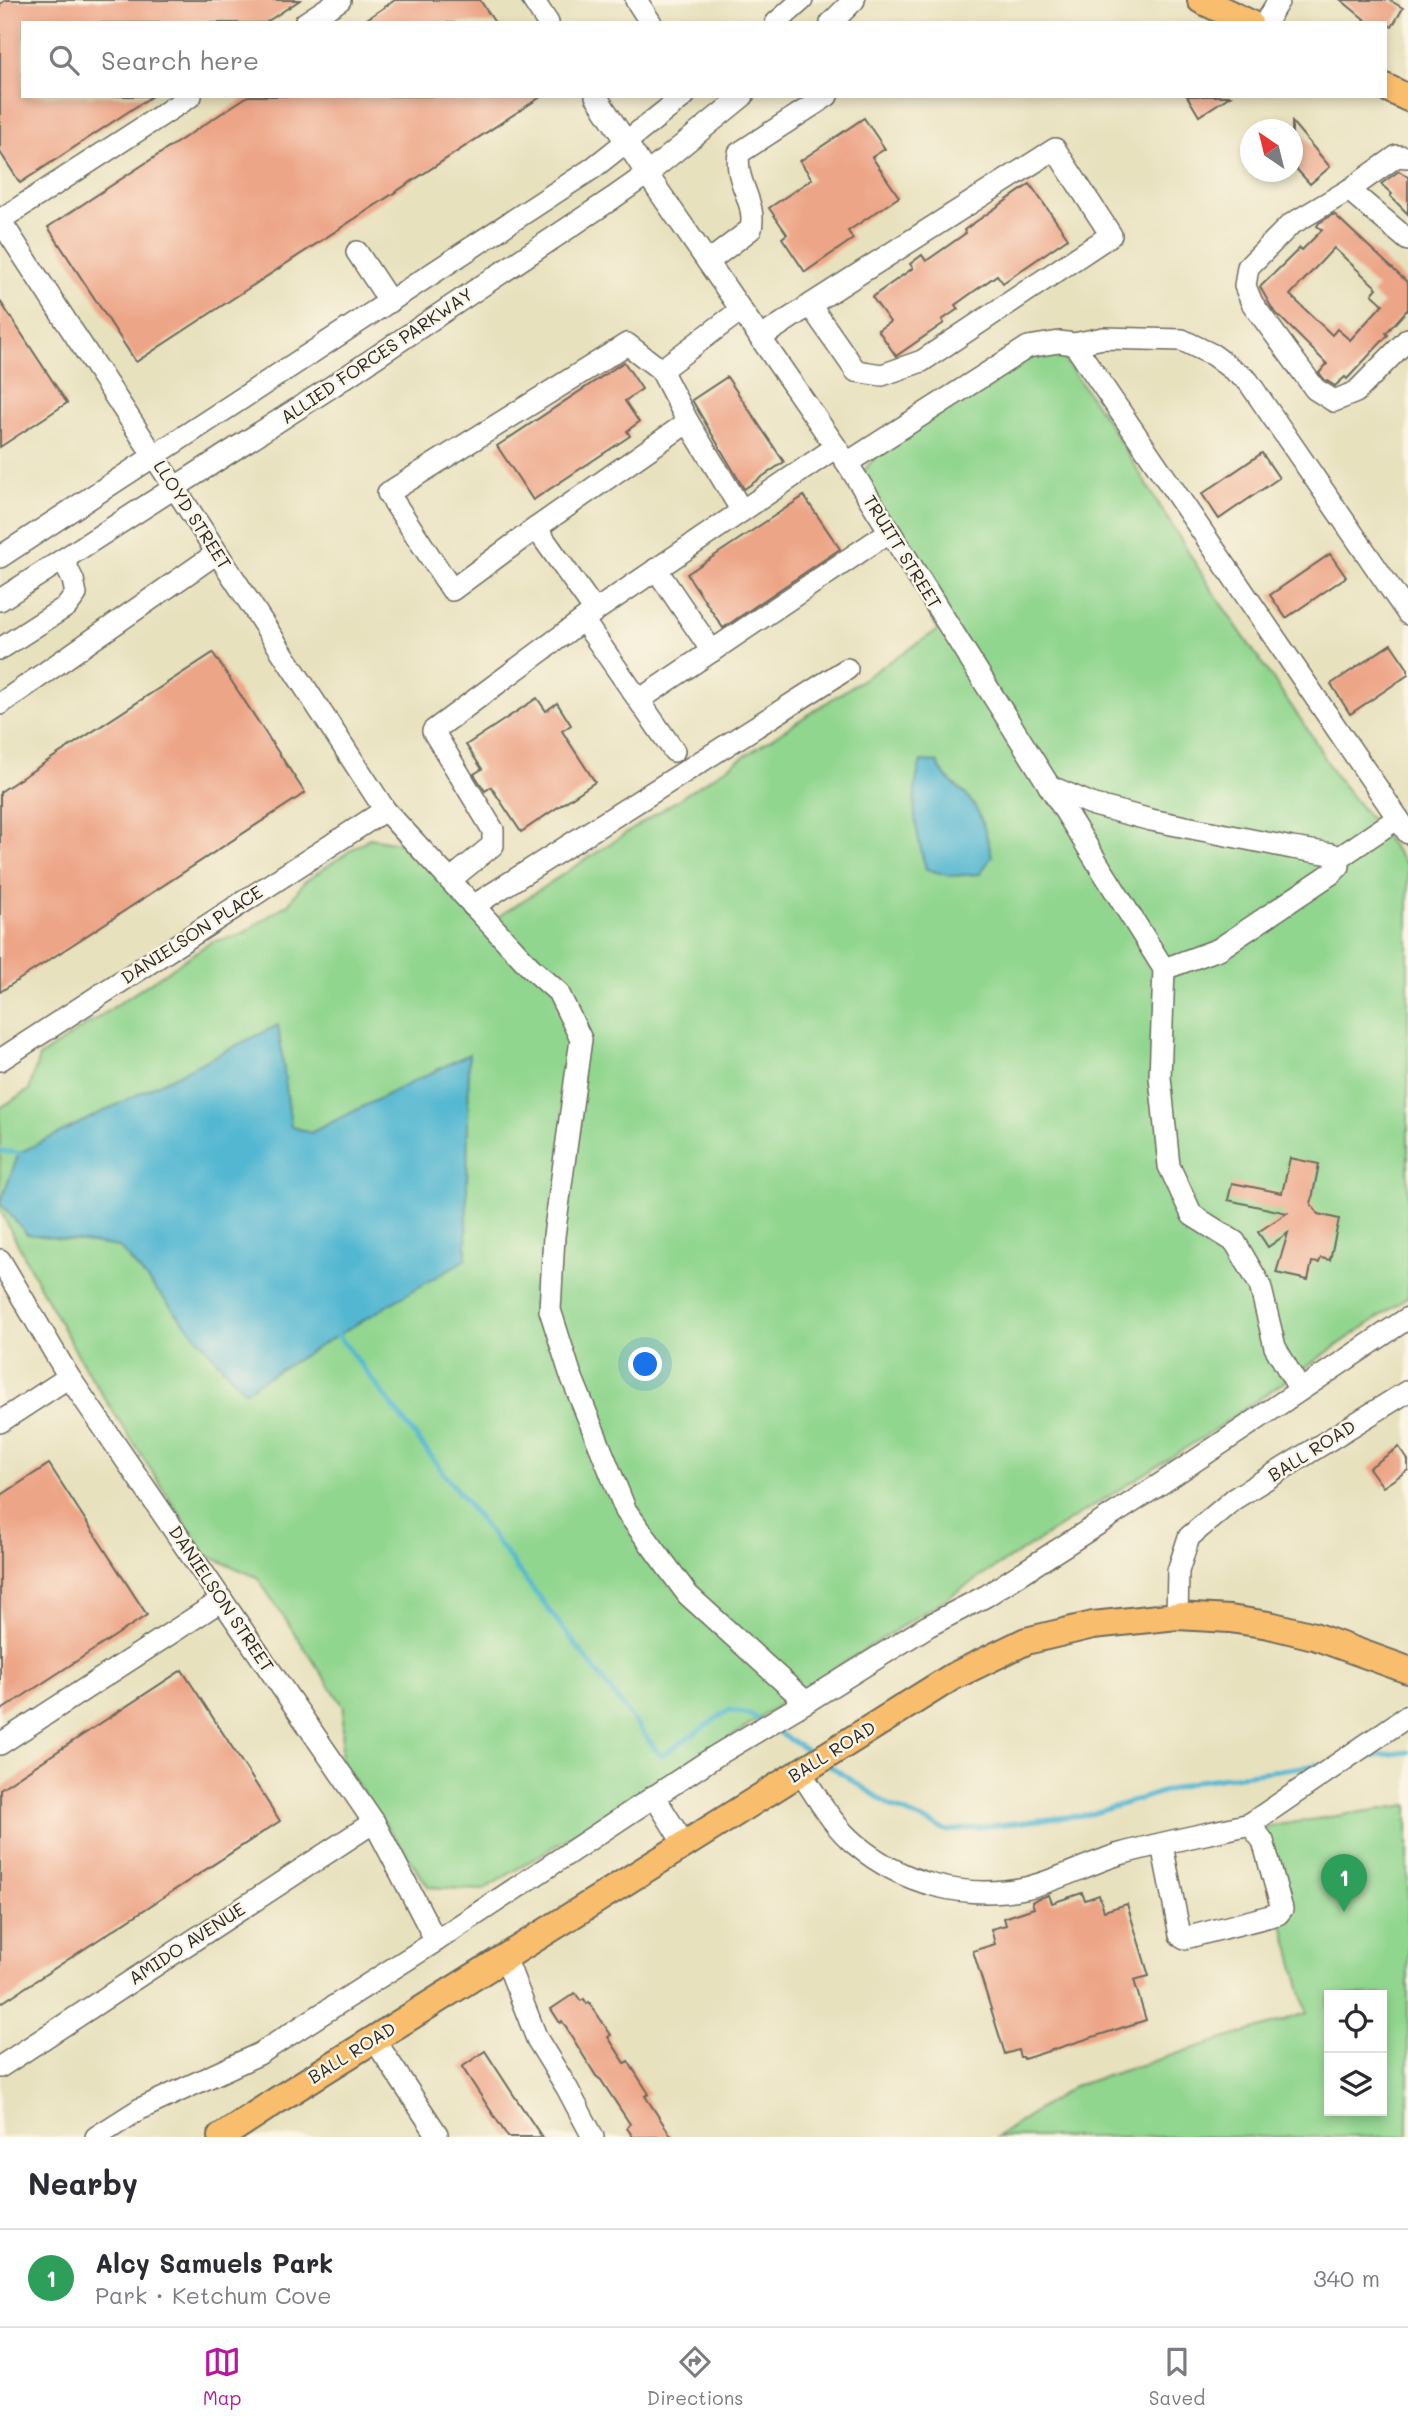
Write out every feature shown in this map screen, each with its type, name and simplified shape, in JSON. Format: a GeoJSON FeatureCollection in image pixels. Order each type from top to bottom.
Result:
{"type":"FeatureCollection","features":[{"type":"Feature","properties":{"kind":"main road"},"geometry":{"type":"LineString","coordinates":[[1201,0],[1245,21]]}},
{"type":"Feature","properties":{"kind":"main road"},"geometry":{"type":"LineString","coordinates":[[1387,88],[1408,98]]}},
{"type":"Feature","properties":{"kind":"main road"},"geometry":{"type":"LineString","coordinates":[[1177,1616],[1230,1619],[1269,1625],[1314,1636],[1408,1670]]}},
{"type":"Feature","properties":{"kind":"main road","name":"BALL ROAD"},"geometry":{"type":"LineString","coordinates":[[226,2136],[374,2039],[952,1677],[1026,1641],[1093,1625],[1177,1616]]}},
{"type":"Feature","properties":{"kind":"street"},"geometry":{"type":"LineString","coordinates":[[307,21],[340,0]]}},
{"type":"Feature","properties":{"kind":"street"},"geometry":{"type":"LineString","coordinates":[[533,0],[547,21]]}},
{"type":"Feature","properties":{"kind":"street"},"geometry":{"type":"LineString","coordinates":[[636,0],[650,21]]}},
{"type":"Feature","properties":{"kind":"street"},"geometry":{"type":"LineString","coordinates":[[778,21],[802,0]]}},
{"type":"Feature","properties":{"kind":"street"},"geometry":{"type":"LineString","coordinates":[[833,21],[854,0]]}},
{"type":"Feature","properties":{"kind":"street"},"geometry":{"type":"LineString","coordinates":[[1266,21],[1279,0]]}},
{"type":"Feature","properties":{"kind":"street"},"geometry":{"type":"LineString","coordinates":[[0,220],[188,98]]}},
{"type":"Feature","properties":{"kind":"street","name":"TRUITT STREET"},"geometry":{"type":"LineString","coordinates":[[597,98],[841,455],[1164,969]]}},
{"type":"Feature","properties":{"kind":"street","name":"ALLIED FORCES PARKWAY"},"geometry":{"type":"LineString","coordinates":[[0,558],[593,168],[682,98]]}},
{"type":"Feature","properties":{"kind":"street","name":"ALLIED FORCES PARKWAY"},"geometry":{"type":"LineString","coordinates":[[0,600],[342,380],[647,174],[741,98]]}},
{"type":"Feature","properties":{"kind":"street"},"geometry":{"type":"LineString","coordinates":[[708,262],[751,229],[754,215],[737,166],[739,153],[824,98]]}},
{"type":"Feature","properties":{"kind":"street"},"geometry":{"type":"LineString","coordinates":[[760,338],[810,305],[1055,149],[1111,235],[922,361],[882,375],[856,371],[810,305]]}},
{"type":"Feature","properties":{"kind":"street"},"geometry":{"type":"LineString","coordinates":[[1408,157],[1397,156],[1349,190],[1290,225],[1248,267],[1245,286],[1252,303],[1315,389],[1334,401],[1356,392],[1408,339]]}},
{"type":"Feature","properties":{"kind":"street"},"geometry":{"type":"LineString","coordinates":[[1349,190],[1408,240]]}},
{"type":"Feature","properties":{"kind":"street","name":"LLOYD STREET"},"geometry":{"type":"LineString","coordinates":[[0,220],[384,810],[530,967],[558,992],[581,1039],[554,1236],[550,1310],[570,1373],[626,1511],[688,1595],[806,1702]]}},
{"type":"Feature","properties":{"kind":"street"},"geometry":{"type":"LineString","coordinates":[[357,252],[390,302]]}},
{"type":"Feature","properties":{"kind":"street"},"geometry":{"type":"LineString","coordinates":[[661,370],[741,310]]}},
{"type":"Feature","properties":{"kind":"street"},"geometry":{"type":"LineString","coordinates":[[450,880],[493,845],[493,830],[433,731],[589,616],[741,511],[1028,347],[1059,342],[1074,344],[1103,338],[1182,340],[1213,355],[1248,382],[1408,614]]}},
{"type":"Feature","properties":{"kind":"street"},"geometry":{"type":"LineString","coordinates":[[688,422],[452,590],[388,494],[627,344],[661,370],[688,422],[741,511]]}},
{"type":"Feature","properties":{"kind":"street"},"geometry":{"type":"LineString","coordinates":[[1074,344],[1403,825],[1337,859]]}},
{"type":"Feature","properties":{"kind":"street"},"geometry":{"type":"LineString","coordinates":[[536,528],[639,700],[674,751]]}},
{"type":"Feature","properties":{"kind":"street"},"geometry":{"type":"LineString","coordinates":[[639,700],[889,532]]}},
{"type":"Feature","properties":{"kind":"street"},"geometry":{"type":"LineString","coordinates":[[0,704],[217,553]]}},
{"type":"Feature","properties":{"kind":"street"},"geometry":{"type":"LineString","coordinates":[[0,649],[66,606],[76,594],[73,580],[62,560]]}},
{"type":"Feature","properties":{"kind":"street"},"geometry":{"type":"LineString","coordinates":[[656,569],[712,651]]}},
{"type":"Feature","properties":{"kind":"street"},"geometry":{"type":"LineString","coordinates":[[474,906],[847,669]]}},
{"type":"Feature","properties":{"kind":"street"},"geometry":{"type":"LineString","coordinates":[[1049,786],[1094,805],[1151,821],[1332,854],[1337,859],[1339,866],[1332,873],[1219,949],[1164,969],[1160,1077],[1169,1166],[1192,1215],[1235,1242],[1260,1285],[1275,1346],[1300,1390]]}},
{"type":"Feature","properties":{"kind":"street","name":"DANIELSON PLACE"},"geometry":{"type":"LineString","coordinates":[[0,1060],[384,810]]}},
{"type":"Feature","properties":{"kind":"street","name":"DANIELSON STREET"},"geometry":{"type":"LineString","coordinates":[[0,1260],[69,1377],[374,1822],[436,1941]]}},
{"type":"Feature","properties":{"kind":"street"},"geometry":{"type":"LineString","coordinates":[[96,2137],[140,2109],[259,2054],[436,1941],[714,1757],[928,1626],[986,1596],[1408,1318]]}},
{"type":"Feature","properties":{"kind":"street"},"geometry":{"type":"LineString","coordinates":[[0,1422],[69,1377]]}},
{"type":"Feature","properties":{"kind":"street","name":"BALL ROAD"},"geometry":{"type":"LineString","coordinates":[[1177,1616],[1178,1571],[1189,1537],[1234,1499],[1408,1391]]}},
{"type":"Feature","properties":{"kind":"street"},"geometry":{"type":"LineString","coordinates":[[0,1744],[222,1600]]}},
{"type":"Feature","properties":{"kind":"street"},"geometry":{"type":"LineString","coordinates":[[812,1764],[836,1823],[854,1843],[891,1869],[937,1888],[975,1891],[1025,1888],[1121,1854],[1251,1824],[1408,1716]]}},
{"type":"Feature","properties":{"kind":"street"},"geometry":{"type":"LineString","coordinates":[[654,1796],[684,1844]]}},
{"type":"Feature","properties":{"kind":"street","name":"AMIDO AVENUE"},"geometry":{"type":"LineString","coordinates":[[0,2067],[374,1822]]}},
{"type":"Feature","properties":{"kind":"street"},"geometry":{"type":"LineString","coordinates":[[1162,1844],[1180,1935],[1185,1938],[1278,1914],[1282,1909],[1263,1841],[1251,1824]]}},
{"type":"Feature","properties":{"kind":"street"},"geometry":{"type":"LineString","coordinates":[[505,1957],[537,2039],[593,2137]]}},
{"type":"Feature","properties":{"kind":"street"},"geometry":{"type":"LineString","coordinates":[[374,2039],[437,2134],[436,2137]]}},
{"type":"Feature","properties":{"kind":"green space"},"geometry":{"type":"Polygon","coordinates":[[[1058,350],[1108,422],[1213,592],[1312,736],[1334,774],[1408,866],[1408,1297],[1208,1434],[826,1674],[728,1739],[483,1890],[429,1887],[341,1761],[344,1707],[257,1577],[206,1555],[87,1371],[47,1300],[0,1210],[0,1108],[29,1090],[39,1057],[211,942],[240,935],[289,903],[304,882],[369,838],[406,844],[496,918],[938,630],[862,473],[880,451],[1030,355],[1058,350]]]}},
{"type":"Feature","properties":{"kind":"green space"},"geometry":{"type":"Polygon","coordinates":[[[1408,1805],[1408,2137],[997,2137],[1074,2086],[1307,2013],[1257,1828],[1408,1805]]]}},
{"type":"Feature","properties":{"kind":"water"},"geometry":{"type":"Polygon","coordinates":[[[921,761],[937,762],[946,777],[966,795],[976,809],[992,856],[980,874],[950,876],[926,869],[914,802],[921,761]]]}},
{"type":"Feature","properties":{"kind":"water"},"geometry":{"type":"Polygon","coordinates":[[[278,1025],[291,1126],[310,1133],[469,1054],[466,1259],[244,1391],[119,1247],[27,1234],[0,1203],[19,1153],[278,1025]]]}},
{"type":"Feature","properties":{"kind":"building"},"geometry":{"type":"Polygon","coordinates":[[[6,0],[300,0],[268,21],[21,21],[21,98],[149,98],[20,183],[0,152],[0,4],[6,0]]]}},
{"type":"Feature","properties":{"kind":"building"},"geometry":{"type":"Polygon","coordinates":[[[395,0],[480,0],[494,21],[364,21],[395,0]]]}},
{"type":"Feature","properties":{"kind":"building"},"geometry":{"type":"Polygon","coordinates":[[[1341,0],[1389,0],[1403,8],[1392,27],[1387,21],[1367,21],[1341,0]]]}},
{"type":"Feature","properties":{"kind":"building"},"geometry":{"type":"Polygon","coordinates":[[[245,98],[539,98],[136,362],[48,227],[245,98]]]}},
{"type":"Feature","properties":{"kind":"building"},"geometry":{"type":"Polygon","coordinates":[[[1188,98],[1227,98],[1199,116],[1188,98]]]}},
{"type":"Feature","properties":{"kind":"building"},"geometry":{"type":"Polygon","coordinates":[[[864,118],[885,149],[872,157],[899,197],[848,231],[853,239],[805,272],[782,238],[787,234],[769,208],[812,179],[800,161],[864,118]]]}},
{"type":"Feature","properties":{"kind":"building"},"geometry":{"type":"Polygon","coordinates":[[[1303,135],[1330,167],[1310,184],[1303,176],[1303,135]]]}},
{"type":"Feature","properties":{"kind":"building"},"geometry":{"type":"Polygon","coordinates":[[[1399,171],[1408,177],[1408,214],[1381,184],[1399,171]]]}},
{"type":"Feature","properties":{"kind":"building"},"geometry":{"type":"Polygon","coordinates":[[[1030,184],[1068,238],[1003,283],[997,275],[955,305],[958,309],[942,320],[944,323],[896,356],[878,330],[890,322],[872,297],[913,268],[910,264],[922,255],[926,261],[966,233],[964,230],[1030,184]]]}},
{"type":"Feature","properties":{"kind":"building"},"geometry":{"type":"Polygon","coordinates":[[[1334,214],[1408,283],[1408,309],[1347,379],[1345,377],[1335,386],[1319,373],[1327,364],[1273,310],[1260,287],[1322,230],[1317,226],[1334,214]],[[1334,248],[1290,295],[1332,335],[1337,329],[1350,340],[1383,304],[1372,294],[1377,288],[1334,248]]]}},
{"type":"Feature","properties":{"kind":"building"},"geometry":{"type":"Polygon","coordinates":[[[0,301],[67,403],[0,447],[0,301]]]}},
{"type":"Feature","properties":{"kind":"building"},"geometry":{"type":"Polygon","coordinates":[[[624,362],[642,389],[625,401],[639,422],[627,431],[630,436],[533,500],[497,446],[624,362]]]}},
{"type":"Feature","properties":{"kind":"building"},"geometry":{"type":"Polygon","coordinates":[[[727,377],[784,462],[744,489],[692,400],[727,377]]]}},
{"type":"Feature","properties":{"kind":"building"},"geometry":{"type":"Polygon","coordinates":[[[1262,453],[1279,478],[1219,519],[1202,494],[1262,453]]]}},
{"type":"Feature","properties":{"kind":"building"},"geometry":{"type":"Polygon","coordinates":[[[804,496],[840,549],[723,628],[687,574],[804,496]]]}},
{"type":"Feature","properties":{"kind":"building"},"geometry":{"type":"Polygon","coordinates":[[[1330,554],[1346,577],[1286,618],[1270,595],[1330,554]]]}},
{"type":"Feature","properties":{"kind":"building"},"geometry":{"type":"Polygon","coordinates":[[[1391,644],[1408,669],[1408,675],[1350,714],[1331,684],[1391,644]]]}},
{"type":"Feature","properties":{"kind":"building"},"geometry":{"type":"Polygon","coordinates":[[[213,653],[305,793],[0,992],[0,792],[213,653]]]}},
{"type":"Feature","properties":{"kind":"building"},"geometry":{"type":"Polygon","coordinates":[[[537,698],[546,711],[557,703],[571,725],[562,731],[595,782],[521,832],[491,787],[485,791],[474,774],[482,769],[466,745],[537,698]]]}},
{"type":"Feature","properties":{"kind":"building"},"geometry":{"type":"Polygon","coordinates":[[[1290,1158],[1319,1164],[1311,1204],[1318,1214],[1339,1219],[1330,1260],[1321,1258],[1319,1263],[1312,1262],[1308,1280],[1276,1273],[1288,1233],[1268,1247],[1258,1232],[1287,1213],[1228,1200],[1232,1183],[1282,1193],[1290,1158]]]}},
{"type":"Feature","properties":{"kind":"building"},"geometry":{"type":"Polygon","coordinates":[[[1399,1447],[1408,1460],[1408,1470],[1383,1487],[1369,1468],[1399,1447]]]}},
{"type":"Feature","properties":{"kind":"building"},"geometry":{"type":"Polygon","coordinates":[[[49,1464],[147,1615],[0,1711],[0,1496],[49,1464]]]}},
{"type":"Feature","properties":{"kind":"building"},"geometry":{"type":"Polygon","coordinates":[[[182,1670],[280,1821],[0,2004],[0,1789],[182,1670]]]}},
{"type":"Feature","properties":{"kind":"building"},"geometry":{"type":"Polygon","coordinates":[[[1082,1893],[1085,1900],[1099,1895],[1104,1911],[1127,1904],[1149,1976],[1134,1980],[1146,2020],[1024,2059],[1020,2057],[1018,2050],[1005,2054],[973,1951],[995,1944],[991,1929],[1006,1925],[1004,1918],[1034,1908],[1032,1902],[1037,1899],[1049,1895],[1052,1903],[1082,1893]]]}},
{"type":"Feature","properties":{"kind":"building"},"geometry":{"type":"Polygon","coordinates":[[[575,1993],[581,2001],[584,1999],[587,2004],[589,2002],[611,2035],[608,2037],[625,2063],[628,2061],[649,2094],[645,2096],[672,2137],[633,2137],[627,2128],[630,2124],[562,2021],[560,2023],[551,2009],[575,1993]]]}},
{"type":"Feature","properties":{"kind":"building"},"geometry":{"type":"Polygon","coordinates":[[[485,2051],[542,2137],[508,2137],[462,2067],[485,2051]]]}},
{"type":"Feature","properties":{"kind":"waterway"},"geometry":{"type":"LineString","coordinates":[[0,1151],[19,1153]]}},
{"type":"Feature","properties":{"kind":"waterway"},"geometry":{"type":"LineString","coordinates":[[338,1335],[661,1756],[729,1710],[749,1714],[762,1722]]}},
{"type":"Feature","properties":{"kind":"waterway"},"geometry":{"type":"LineString","coordinates":[[773,1729],[812,1754]]}},
{"type":"Feature","properties":{"kind":"waterway"},"geometry":{"type":"LineString","coordinates":[[1360,1758],[1408,1752]]}},
{"type":"Feature","properties":{"kind":"waterway"},"geometry":{"type":"LineString","coordinates":[[829,1765],[891,1806],[947,1831],[1091,1814],[1197,1781],[1323,1764]]}},
{"type":"Feature","properties":{"kind":"place","name":"Alcy Samuels Park"},"geometry":{"type":"Point","coordinates":[1344,1912]}}]}
